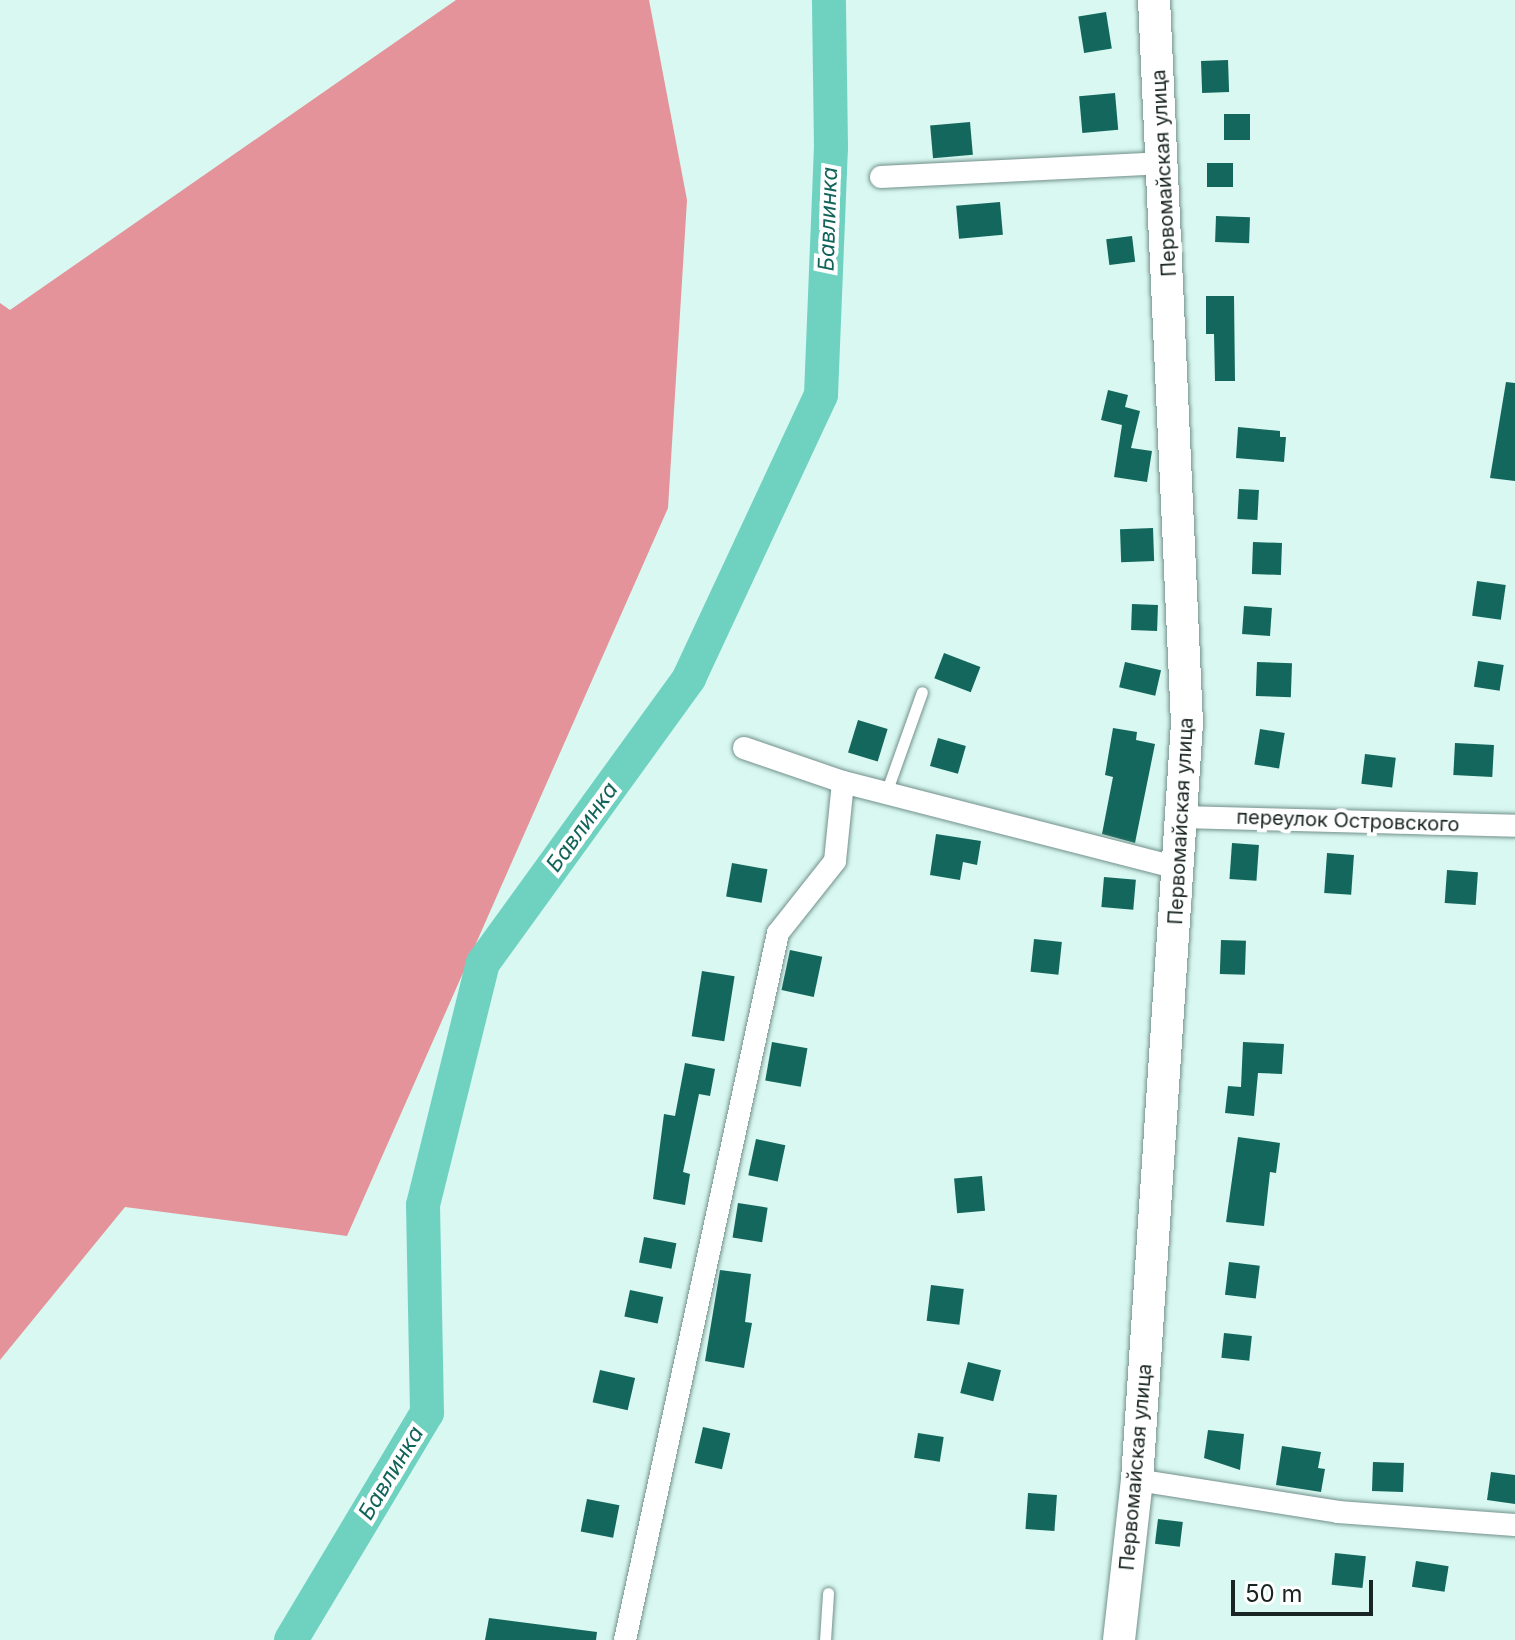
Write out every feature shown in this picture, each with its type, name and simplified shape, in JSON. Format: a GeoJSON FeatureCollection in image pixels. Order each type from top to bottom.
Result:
{"type":"FeatureCollection","features":[{"type":"Feature","properties":{"kind":"street","name":"Первомайская улица"},"geometry":{"type":"LineString","coordinates":[[1119,1640],[1137,1480],[1181,869],[1187,723],[1165,163],[1154,0]]}},
{"type":"Feature","properties":{"kind":"street"},"geometry":{"type":"LineString","coordinates":[[881,177],[1165,163]]}},
{"type":"Feature","properties":{"kind":"street"},"geometry":{"type":"LineString","coordinates":[[744,748],[843,782],[1181,869]]}},
{"type":"Feature","properties":{"kind":"street"},"geometry":{"type":"LineString","coordinates":[[625,1640],[778,933],[835,861],[843,782]]}},
{"type":"Feature","properties":{"kind":"street","name":"переулок Островского"},"geometry":{"type":"LineString","coordinates":[[1182,817],[1515,826]]}},
{"type":"Feature","properties":{"kind":"street"},"geometry":{"type":"LineString","coordinates":[[1137,1480],[1338,1512],[1515,1525]]}},
{"type":"Feature","properties":{"kind":"lane"},"geometry":{"type":"LineString","coordinates":[[886,793],[922,692]]}},
{"type":"Feature","properties":{"kind":"lane"},"geometry":{"type":"LineString","coordinates":[[825,1640],[828,1593]]}},
{"type":"Feature","properties":{"kind":"shaded area"},"geometry":{"type":"Polygon","coordinates":[[[456,0],[649,0],[687,200],[668,508],[347,1236],[125,1207],[0,1360],[0,303],[10,310],[456,0]]]}},
{"type":"Feature","properties":{"kind":"building"},"geometry":{"type":"Polygon","coordinates":[[[1106,12],[1112,49],[1084,53],[1078,16],[1106,12]]]}},
{"type":"Feature","properties":{"kind":"building"},"geometry":{"type":"Polygon","coordinates":[[[1228,60],[1229,92],[1202,93],[1201,61],[1228,60]]]}},
{"type":"Feature","properties":{"kind":"building"},"geometry":{"type":"Polygon","coordinates":[[[1115,93],[1118,130],[1082,133],[1079,96],[1115,93]]]}},
{"type":"Feature","properties":{"kind":"building"},"geometry":{"type":"Polygon","coordinates":[[[1224,114],[1250,114],[1250,140],[1224,140],[1224,114]]]}},
{"type":"Feature","properties":{"kind":"building"},"geometry":{"type":"Polygon","coordinates":[[[970,122],[973,155],[933,158],[930,125],[970,122]]]}},
{"type":"Feature","properties":{"kind":"building"},"geometry":{"type":"Polygon","coordinates":[[[1207,163],[1233,163],[1233,187],[1207,187],[1207,163]]]}},
{"type":"Feature","properties":{"kind":"building"},"geometry":{"type":"Polygon","coordinates":[[[1000,202],[1003,235],[959,239],[956,206],[1000,202]]]}},
{"type":"Feature","properties":{"kind":"building"},"geometry":{"type":"Polygon","coordinates":[[[1216,216],[1250,217],[1249,243],[1215,242],[1216,216]]]}},
{"type":"Feature","properties":{"kind":"building"},"geometry":{"type":"Polygon","coordinates":[[[1132,236],[1135,262],[1109,265],[1106,239],[1132,236]]]}},
{"type":"Feature","properties":{"kind":"building"},"geometry":{"type":"Polygon","coordinates":[[[1206,296],[1234,296],[1235,381],[1215,381],[1214,334],[1206,334],[1206,296]]]}},
{"type":"Feature","properties":{"kind":"building"},"geometry":{"type":"Polygon","coordinates":[[[1506,382],[1515,383],[1515,481],[1490,478],[1506,382]]]}},
{"type":"Feature","properties":{"kind":"building"},"geometry":{"type":"Polygon","coordinates":[[[1108,390],[1128,395],[1125,407],[1140,411],[1131,448],[1152,451],[1147,482],[1114,477],[1122,425],[1101,420],[1108,390]]]}},
{"type":"Feature","properties":{"kind":"building"},"geometry":{"type":"Polygon","coordinates":[[[1238,427],[1280,431],[1280,437],[1286,437],[1284,462],[1236,458],[1238,427]]]}},
{"type":"Feature","properties":{"kind":"building"},"geometry":{"type":"Polygon","coordinates":[[[1239,489],[1259,490],[1257,520],[1237,519],[1239,489]]]}},
{"type":"Feature","properties":{"kind":"building"},"geometry":{"type":"Polygon","coordinates":[[[1153,528],[1154,561],[1121,562],[1120,529],[1153,528]]]}},
{"type":"Feature","properties":{"kind":"building"},"geometry":{"type":"Polygon","coordinates":[[[1253,542],[1282,543],[1281,575],[1252,574],[1253,542]]]}},
{"type":"Feature","properties":{"kind":"building"},"geometry":{"type":"Polygon","coordinates":[[[1477,581],[1506,585],[1501,620],[1472,616],[1477,581]]]}},
{"type":"Feature","properties":{"kind":"building"},"geometry":{"type":"Polygon","coordinates":[[[1132,604],[1158,605],[1157,631],[1131,630],[1132,604]]]}},
{"type":"Feature","properties":{"kind":"building"},"geometry":{"type":"Polygon","coordinates":[[[1244,606],[1272,608],[1270,636],[1242,634],[1244,606]]]}},
{"type":"Feature","properties":{"kind":"building"},"geometry":{"type":"Polygon","coordinates":[[[944,653],[980,667],[971,692],[934,678],[944,653]]]}},
{"type":"Feature","properties":{"kind":"building"},"geometry":{"type":"Polygon","coordinates":[[[1478,661],[1504,665],[1500,691],[1474,687],[1478,661]]]}},
{"type":"Feature","properties":{"kind":"building"},"geometry":{"type":"Polygon","coordinates":[[[1125,662],[1161,670],[1155,696],[1119,687],[1125,662]]]}},
{"type":"Feature","properties":{"kind":"building"},"geometry":{"type":"Polygon","coordinates":[[[1257,662],[1292,663],[1291,697],[1256,696],[1257,662]]]}},
{"type":"Feature","properties":{"kind":"building"},"geometry":{"type":"Polygon","coordinates":[[[858,720],[888,729],[878,762],[848,753],[858,720]]]}},
{"type":"Feature","properties":{"kind":"building"},"geometry":{"type":"Polygon","coordinates":[[[1113,728],[1137,732],[1136,740],[1155,744],[1135,843],[1102,834],[1113,777],[1105,775],[1113,728]]]}},
{"type":"Feature","properties":{"kind":"building"},"geometry":{"type":"Polygon","coordinates":[[[1260,729],[1285,733],[1279,768],[1254,765],[1260,729]]]}},
{"type":"Feature","properties":{"kind":"building"},"geometry":{"type":"Polygon","coordinates":[[[938,738],[966,746],[958,774],[930,766],[938,738]]]}},
{"type":"Feature","properties":{"kind":"building"},"geometry":{"type":"Polygon","coordinates":[[[1455,743],[1494,745],[1492,777],[1453,775],[1455,743]]]}},
{"type":"Feature","properties":{"kind":"building"},"geometry":{"type":"Polygon","coordinates":[[[1365,754],[1396,758],[1392,788],[1361,784],[1365,754]]]}},
{"type":"Feature","properties":{"kind":"building"},"geometry":{"type":"Polygon","coordinates":[[[936,834],[981,841],[977,865],[963,862],[960,880],[930,875],[936,834]]]}},
{"type":"Feature","properties":{"kind":"building"},"geometry":{"type":"Polygon","coordinates":[[[1232,843],[1259,845],[1256,881],[1229,879],[1232,843]]]}},
{"type":"Feature","properties":{"kind":"building"},"geometry":{"type":"Polygon","coordinates":[[[1327,853],[1354,855],[1351,895],[1324,893],[1327,853]]]}},
{"type":"Feature","properties":{"kind":"building"},"geometry":{"type":"Polygon","coordinates":[[[732,863],[767,869],[762,903],[726,896],[732,863]]]}},
{"type":"Feature","properties":{"kind":"building"},"geometry":{"type":"Polygon","coordinates":[[[1447,870],[1478,872],[1476,905],[1445,903],[1447,870]]]}},
{"type":"Feature","properties":{"kind":"building"},"geometry":{"type":"Polygon","coordinates":[[[1104,877],[1136,880],[1133,910],[1101,907],[1104,877]]]}},
{"type":"Feature","properties":{"kind":"building"},"geometry":{"type":"Polygon","coordinates":[[[1034,939],[1062,942],[1058,975],[1031,972],[1034,939]]]}},
{"type":"Feature","properties":{"kind":"building"},"geometry":{"type":"Polygon","coordinates":[[[1221,940],[1246,941],[1245,975],[1220,974],[1221,940]]]}},
{"type":"Feature","properties":{"kind":"building"},"geometry":{"type":"Polygon","coordinates":[[[790,950],[822,957],[814,997],[781,990],[790,950]]]}},
{"type":"Feature","properties":{"kind":"building"},"geometry":{"type":"Polygon","coordinates":[[[702,971],[735,976],[724,1041],[692,1036],[702,971]]]}},
{"type":"Feature","properties":{"kind":"building"},"geometry":{"type":"Polygon","coordinates":[[[772,1042],[807,1048],[801,1087],[765,1080],[772,1042]]]}},
{"type":"Feature","properties":{"kind":"building"},"geometry":{"type":"Polygon","coordinates":[[[1243,1042],[1284,1044],[1282,1074],[1258,1073],[1254,1116],[1225,1113],[1228,1086],[1241,1087],[1243,1042]]]}},
{"type":"Feature","properties":{"kind":"building"},"geometry":{"type":"Polygon","coordinates":[[[685,1063],[715,1069],[710,1096],[699,1094],[683,1172],[690,1174],[685,1205],[653,1199],[664,1114],[675,1116],[685,1063]]]}},
{"type":"Feature","properties":{"kind":"building"},"geometry":{"type":"Polygon","coordinates":[[[1238,1137],[1280,1143],[1276,1173],[1270,1172],[1264,1226],[1226,1222],[1238,1137]]]}},
{"type":"Feature","properties":{"kind":"building"},"geometry":{"type":"Polygon","coordinates":[[[756,1139],[785,1145],[778,1181],[748,1175],[756,1139]]]}},
{"type":"Feature","properties":{"kind":"building"},"geometry":{"type":"Polygon","coordinates":[[[982,1176],[985,1211],[957,1213],[954,1178],[982,1176]]]}},
{"type":"Feature","properties":{"kind":"building"},"geometry":{"type":"Polygon","coordinates":[[[738,1203],[768,1208],[762,1242],[733,1238],[738,1203]]]}},
{"type":"Feature","properties":{"kind":"building"},"geometry":{"type":"Polygon","coordinates":[[[644,1237],[676,1243],[671,1269],[639,1263],[644,1237]]]}},
{"type":"Feature","properties":{"kind":"building"},"geometry":{"type":"Polygon","coordinates":[[[1229,1262],[1260,1266],[1256,1299],[1225,1295],[1229,1262]]]}},
{"type":"Feature","properties":{"kind":"building"},"geometry":{"type":"Polygon","coordinates":[[[720,1270],[751,1274],[745,1322],[752,1323],[744,1368],[705,1361],[720,1270]]]}},
{"type":"Feature","properties":{"kind":"building"},"geometry":{"type":"Polygon","coordinates":[[[931,1285],[964,1289],[959,1325],[927,1321],[931,1285]]]}},
{"type":"Feature","properties":{"kind":"building"},"geometry":{"type":"Polygon","coordinates":[[[630,1290],[663,1297],[658,1323],[624,1316],[630,1290]]]}},
{"type":"Feature","properties":{"kind":"building"},"geometry":{"type":"Polygon","coordinates":[[[1224,1333],[1252,1336],[1249,1361],[1221,1358],[1224,1333]]]}},
{"type":"Feature","properties":{"kind":"building"},"geometry":{"type":"Polygon","coordinates":[[[968,1362],[1001,1370],[993,1401],[960,1393],[968,1362]]]}},
{"type":"Feature","properties":{"kind":"building"},"geometry":{"type":"Polygon","coordinates":[[[600,1370],[635,1378],[628,1410],[593,1402],[600,1370]]]}},
{"type":"Feature","properties":{"kind":"building"},"geometry":{"type":"Polygon","coordinates":[[[703,1427],[730,1433],[722,1469],[695,1463],[703,1427]]]}},
{"type":"Feature","properties":{"kind":"building"},"geometry":{"type":"Polygon","coordinates":[[[1208,1430],[1244,1434],[1240,1470],[1204,1458],[1208,1430]]]}},
{"type":"Feature","properties":{"kind":"building"},"geometry":{"type":"Polygon","coordinates":[[[918,1433],[944,1437],[940,1462],[914,1458],[918,1433]]]}},
{"type":"Feature","properties":{"kind":"building"},"geometry":{"type":"Polygon","coordinates":[[[1282,1446],[1321,1452],[1318,1468],[1325,1469],[1321,1492],[1276,1485],[1282,1446]]]}},
{"type":"Feature","properties":{"kind":"building"},"geometry":{"type":"Polygon","coordinates":[[[1373,1462],[1404,1463],[1403,1492],[1372,1491],[1373,1462]]]}},
{"type":"Feature","properties":{"kind":"building"},"geometry":{"type":"Polygon","coordinates":[[[1491,1472],[1515,1475],[1515,1504],[1487,1500],[1491,1472]]]}},
{"type":"Feature","properties":{"kind":"building"},"geometry":{"type":"Polygon","coordinates":[[[1028,1493],[1057,1495],[1054,1531],[1025,1529],[1028,1493]]]}},
{"type":"Feature","properties":{"kind":"building"},"geometry":{"type":"Polygon","coordinates":[[[587,1499],[619,1505],[613,1538],[581,1531],[587,1499]]]}},
{"type":"Feature","properties":{"kind":"building"},"geometry":{"type":"Polygon","coordinates":[[[1158,1519],[1183,1522],[1180,1547],[1155,1544],[1158,1519]]]}},
{"type":"Feature","properties":{"kind":"building"},"geometry":{"type":"Polygon","coordinates":[[[1335,1553],[1366,1556],[1362,1588],[1332,1585],[1335,1553]]]}},
{"type":"Feature","properties":{"kind":"building"},"geometry":{"type":"Polygon","coordinates":[[[1416,1561],[1449,1566],[1445,1592],[1412,1587],[1416,1561]]]}},
{"type":"Feature","properties":{"kind":"building"},"geometry":{"type":"Polygon","coordinates":[[[489,1618],[597,1632],[596,1640],[485,1640],[489,1618]]]}},
{"type":"Feature","properties":{"kind":"waterway","name":"Бавлинка"},"geometry":{"type":"LineString","coordinates":[[291,1640],[427,1413],[423,1205],[483,963],[689,678],[821,395],[831,148],[829,0]]}}]}
